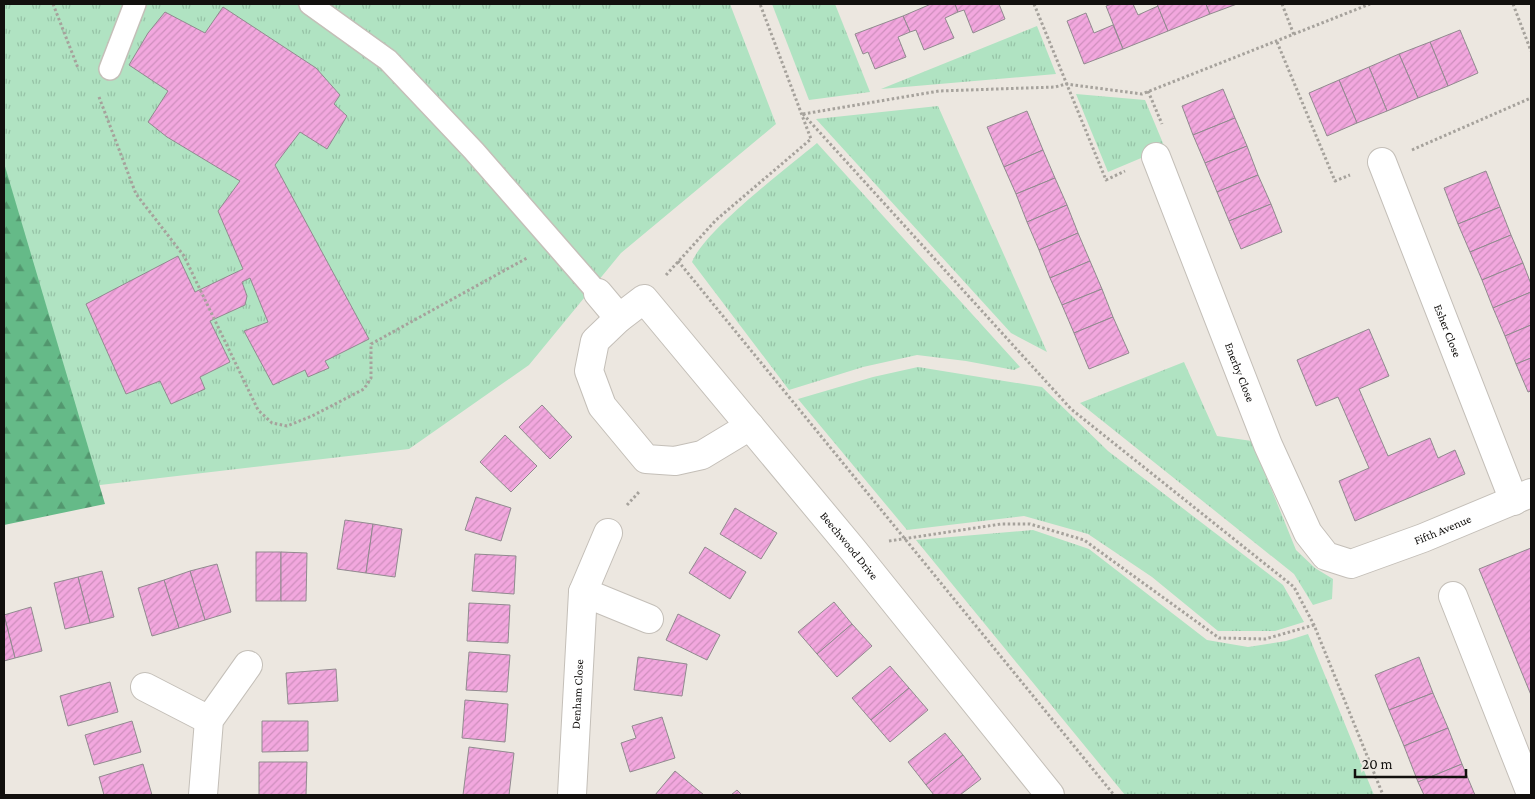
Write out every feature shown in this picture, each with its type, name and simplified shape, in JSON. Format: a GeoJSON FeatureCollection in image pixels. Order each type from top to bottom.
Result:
{"type":"FeatureCollection","features":[{"type":"Feature","properties":{"kind":"street","name":"Enerby Close"},"geometry":{"type":"LineString","coordinates":[[1156,157],[1268,445],[1308,533],[1326,556],[1351,564]]}},
{"type":"Feature","properties":{"kind":"street","name":"Esher Close"},"geometry":{"type":"LineString","coordinates":[[1382,162],[1523,497]]}},
{"type":"Feature","properties":{"kind":"street"},"geometry":{"type":"LineString","coordinates":[[598,293],[619,318]]}},
{"type":"Feature","properties":{"kind":"street"},"geometry":{"type":"LineString","coordinates":[[644,299],[619,318],[595,341],[589,371],[602,406],[646,459],[675,461],[702,454],[750,426]]}},
{"type":"Feature","properties":{"kind":"street","name":"Beechwood Drive"},"geometry":{"type":"LineString","coordinates":[[644,299],[853,550],[1050,795]]}},
{"type":"Feature","properties":{"kind":"street","name":"Fifth Avenue"},"geometry":{"type":"LineString","coordinates":[[1351,564],[1523,497]]}},
{"type":"Feature","properties":{"kind":"street","name":"Denham Close"},"geometry":{"type":"LineString","coordinates":[[572,795],[583,592],[608,533]]}},
{"type":"Feature","properties":{"kind":"street"},"geometry":{"type":"LineString","coordinates":[[583,592],[649,619]]}},
{"type":"Feature","properties":{"kind":"street"},"geometry":{"type":"LineString","coordinates":[[1453,596],[1531,794]]}},
{"type":"Feature","properties":{"kind":"street"},"geometry":{"type":"LineString","coordinates":[[204,795],[209,720],[248,665]]}},
{"type":"Feature","properties":{"kind":"street"},"geometry":{"type":"LineString","coordinates":[[145,687],[209,720]]}},
{"type":"Feature","properties":{"kind":"lane"},"geometry":{"type":"LineString","coordinates":[[110,69],[135,4]]}},
{"type":"Feature","properties":{"kind":"lane"},"geometry":{"type":"LineString","coordinates":[[310,4],[388,60],[474,151],[598,293]]}},
{"type":"Feature","properties":{"kind":"path"},"geometry":{"type":"LineString","coordinates":[[53,4],[80,72]]}},
{"type":"Feature","properties":{"kind":"path"},"geometry":{"type":"LineString","coordinates":[[644,299],[716,220],[812,139],[760,4]]}},
{"type":"Feature","properties":{"kind":"path"},"geometry":{"type":"LineString","coordinates":[[1034,4],[1106,180],[1173,151],[1148,91]]}},
{"type":"Feature","properties":{"kind":"path"},"geometry":{"type":"LineString","coordinates":[[1282,4],[1294,35]]}},
{"type":"Feature","properties":{"kind":"path"},"geometry":{"type":"LineString","coordinates":[[803,114],[939,91],[1055,87],[1066,84],[1142,94],[1370,4]]}},
{"type":"Feature","properties":{"kind":"path"},"geometry":{"type":"LineString","coordinates":[[1512,4],[1531,51]]}},
{"type":"Feature","properties":{"kind":"path"},"geometry":{"type":"LineString","coordinates":[[1277,42],[1336,181],[1531,98]]}},
{"type":"Feature","properties":{"kind":"path"},"geometry":{"type":"LineString","coordinates":[[97,92],[136,194],[184,256],[258,410],[272,423],[287,426],[312,416],[364,389],[371,378],[371,344],[554,243]]}},
{"type":"Feature","properties":{"kind":"path"},"geometry":{"type":"LineString","coordinates":[[803,114],[1071,409],[1294,587],[1314,625],[1383,795]]}},
{"type":"Feature","properties":{"kind":"path"},"geometry":{"type":"LineString","coordinates":[[678,261],[1114,795]]}},
{"type":"Feature","properties":{"kind":"path"},"geometry":{"type":"LineString","coordinates":[[608,533],[632,498],[675,461]]}},
{"type":"Feature","properties":{"kind":"path"},"geometry":{"type":"LineString","coordinates":[[853,550],[903,537],[1002,524],[1030,524],[1084,540],[1219,638],[1265,639],[1314,625]]}},
{"type":"Feature","properties":{"kind":"green space"},"geometry":{"type":"Polygon","coordinates":[[[4,4],[730,4],[776,124],[621,253],[529,365],[409,449],[66,489],[4,333],[4,4]]]}},
{"type":"Feature","properties":{"kind":"green space"},"geometry":{"type":"Polygon","coordinates":[[[772,4],[835,4],[870,92],[809,100],[772,4]]]}},
{"type":"Feature","properties":{"kind":"green space"},"geometry":{"type":"Polygon","coordinates":[[[1037,26],[1056,74],[881,89],[1037,26]]]}},
{"type":"Feature","properties":{"kind":"green space"},"geometry":{"type":"Polygon","coordinates":[[[1076,94],[1145,100],[1165,148],[1108,172],[1076,94]]]}},
{"type":"Feature","properties":{"kind":"green space"},"geometry":{"type":"Polygon","coordinates":[[[938,106],[1047,352],[1011,333],[816,119],[938,106]]]}},
{"type":"Feature","properties":{"kind":"green space"},"geometry":{"type":"Polygon","coordinates":[[[817,143],[1020,367],[1014,370],[966,361],[917,355],[863,367],[789,390],[692,262],[713,233],[729,217],[817,143]]]}},
{"type":"Feature","properties":{"kind":"green space"},"geometry":{"type":"Polygon","coordinates":[[[4,163],[105,504],[4,525],[4,163]]]}},
{"type":"Feature","properties":{"kind":"green space"},"geometry":{"type":"Polygon","coordinates":[[[1184,362],[1217,436],[1252,441],[1296,550],[1315,568],[1333,579],[1332,599],[1313,605],[1294,574],[1080,403],[1184,362]]]}},
{"type":"Feature","properties":{"kind":"green space"},"geometry":{"type":"Polygon","coordinates":[[[918,367],[1042,387],[1108,451],[1283,585],[1304,622],[1275,631],[1218,631],[1152,577],[1088,534],[1024,516],[907,530],[798,399],[873,377],[918,367]]]}},
{"type":"Feature","properties":{"kind":"green space"},"geometry":{"type":"Polygon","coordinates":[[[1033,530],[1089,549],[1207,640],[1248,647],[1286,641],[1308,634],[1374,795],[1125,795],[916,540],[1033,530]]]}},
{"type":"Feature","properties":{"kind":"building"},"geometry":{"type":"Polygon","coordinates":[[[931,4],[955,4],[958,12],[945,18],[954,38],[924,50],[916,30],[910,32],[903,16],[931,4]]]}},
{"type":"Feature","properties":{"kind":"building"},"geometry":{"type":"Polygon","coordinates":[[[955,4],[999,4],[1005,19],[973,33],[964,10],[958,12],[955,4]]]}},
{"type":"Feature","properties":{"kind":"building"},"geometry":{"type":"Polygon","coordinates":[[[1112,4],[1133,4],[1138,15],[1158,6],[1168,31],[1123,49],[1106,6],[1112,4]]]}},
{"type":"Feature","properties":{"kind":"building"},"geometry":{"type":"Polygon","coordinates":[[[1157,4],[1206,4],[1210,14],[1168,31],[1157,4]]]}},
{"type":"Feature","properties":{"kind":"building"},"geometry":{"type":"Polygon","coordinates":[[[1206,4],[1237,4],[1210,14],[1206,4]]]}},
{"type":"Feature","properties":{"kind":"building"},"geometry":{"type":"Polygon","coordinates":[[[223,7],[316,68],[340,95],[334,104],[347,116],[327,149],[300,132],[275,165],[369,339],[325,361],[329,368],[308,377],[305,370],[273,385],[244,331],[268,322],[250,278],[242,282],[247,296],[245,305],[210,321],[230,362],[200,377],[205,389],[171,404],[160,381],[126,394],[86,304],[178,256],[195,292],[243,269],[218,211],[240,181],[167,137],[148,122],[168,91],[129,65],[148,33],[165,12],[205,33],[223,7]]]}},
{"type":"Feature","properties":{"kind":"building"},"geometry":{"type":"Polygon","coordinates":[[[1086,13],[1094,33],[1113,25],[1123,49],[1084,64],[1067,21],[1086,13]]]}},
{"type":"Feature","properties":{"kind":"building"},"geometry":{"type":"Polygon","coordinates":[[[903,16],[910,32],[898,37],[906,57],[875,69],[868,52],[863,54],[855,34],[903,16]]]}},
{"type":"Feature","properties":{"kind":"building"},"geometry":{"type":"Polygon","coordinates":[[[1460,30],[1478,73],[1448,86],[1430,42],[1460,30]]]}},
{"type":"Feature","properties":{"kind":"building"},"geometry":{"type":"Polygon","coordinates":[[[1430,42],[1448,86],[1418,98],[1399,54],[1430,42]]]}},
{"type":"Feature","properties":{"kind":"building"},"geometry":{"type":"Polygon","coordinates":[[[1399,54],[1418,98],[1387,111],[1369,67],[1399,54]]]}},
{"type":"Feature","properties":{"kind":"building"},"geometry":{"type":"Polygon","coordinates":[[[1369,67],[1387,111],[1357,123],[1339,80],[1369,67]]]}},
{"type":"Feature","properties":{"kind":"building"},"geometry":{"type":"Polygon","coordinates":[[[1339,80],[1357,123],[1327,136],[1309,93],[1339,80]]]}},
{"type":"Feature","properties":{"kind":"building"},"geometry":{"type":"Polygon","coordinates":[[[1223,89],[1235,118],[1193,135],[1182,106],[1223,89]]]}},
{"type":"Feature","properties":{"kind":"building"},"geometry":{"type":"Polygon","coordinates":[[[1027,111],[1043,150],[1004,167],[987,127],[1027,111]]]}},
{"type":"Feature","properties":{"kind":"building"},"geometry":{"type":"Polygon","coordinates":[[[1235,118],[1247,146],[1205,163],[1193,135],[1235,118]]]}},
{"type":"Feature","properties":{"kind":"building"},"geometry":{"type":"Polygon","coordinates":[[[1247,146],[1258,175],[1217,192],[1205,163],[1247,146]]]}},
{"type":"Feature","properties":{"kind":"building"},"geometry":{"type":"Polygon","coordinates":[[[1043,150],[1055,178],[1016,194],[1004,167],[1043,150]]]}},
{"type":"Feature","properties":{"kind":"building"},"geometry":{"type":"Polygon","coordinates":[[[1486,171],[1500,207],[1458,224],[1444,188],[1486,171]]]}},
{"type":"Feature","properties":{"kind":"building"},"geometry":{"type":"Polygon","coordinates":[[[1258,175],[1271,204],[1229,221],[1217,192],[1258,175]]]}},
{"type":"Feature","properties":{"kind":"building"},"geometry":{"type":"Polygon","coordinates":[[[1055,178],[1067,205],[1027,222],[1016,194],[1055,178]]]}},
{"type":"Feature","properties":{"kind":"building"},"geometry":{"type":"Polygon","coordinates":[[[1271,204],[1282,232],[1241,249],[1229,221],[1271,204]]]}},
{"type":"Feature","properties":{"kind":"building"},"geometry":{"type":"Polygon","coordinates":[[[1067,205],[1078,233],[1039,250],[1027,222],[1067,205]]]}},
{"type":"Feature","properties":{"kind":"building"},"geometry":{"type":"Polygon","coordinates":[[[1500,207],[1511,235],[1470,252],[1458,224],[1500,207]]]}},
{"type":"Feature","properties":{"kind":"building"},"geometry":{"type":"Polygon","coordinates":[[[1078,233],[1090,261],[1050,278],[1039,250],[1078,233]]]}},
{"type":"Feature","properties":{"kind":"building"},"geometry":{"type":"Polygon","coordinates":[[[1511,235],[1523,263],[1482,280],[1470,252],[1511,235]]]}},
{"type":"Feature","properties":{"kind":"building"},"geometry":{"type":"Polygon","coordinates":[[[1090,261],[1102,289],[1062,305],[1050,278],[1090,261]]]}},
{"type":"Feature","properties":{"kind":"building"},"geometry":{"type":"Polygon","coordinates":[[[1523,263],[1531,284],[1531,292],[1493,308],[1482,280],[1523,263]]]}},
{"type":"Feature","properties":{"kind":"building"},"geometry":{"type":"Polygon","coordinates":[[[1102,289],[1113,317],[1074,333],[1062,305],[1102,289]]]}},
{"type":"Feature","properties":{"kind":"building"},"geometry":{"type":"Polygon","coordinates":[[[1531,292],[1531,325],[1505,336],[1493,308],[1531,292]]]}},
{"type":"Feature","properties":{"kind":"building"},"geometry":{"type":"Polygon","coordinates":[[[1113,317],[1129,353],[1089,369],[1074,333],[1113,317]]]}},
{"type":"Feature","properties":{"kind":"building"},"geometry":{"type":"Polygon","coordinates":[[[1531,325],[1531,358],[1516,364],[1505,336],[1531,325]]]}},
{"type":"Feature","properties":{"kind":"building"},"geometry":{"type":"Polygon","coordinates":[[[1369,329],[1389,376],[1359,389],[1388,456],[1430,438],[1438,458],[1455,450],[1465,474],[1355,521],[1339,481],[1369,468],[1338,397],[1316,406],[1297,360],[1369,329]]]}},
{"type":"Feature","properties":{"kind":"building"},"geometry":{"type":"Polygon","coordinates":[[[1531,358],[1531,391],[1528,392],[1516,364],[1531,358]]]}},
{"type":"Feature","properties":{"kind":"building"},"geometry":{"type":"Polygon","coordinates":[[[542,405],[572,437],[550,459],[519,427],[542,405]]]}},
{"type":"Feature","properties":{"kind":"building"},"geometry":{"type":"Polygon","coordinates":[[[505,435],[537,466],[511,492],[480,462],[505,435]]]}},
{"type":"Feature","properties":{"kind":"building"},"geometry":{"type":"Polygon","coordinates":[[[476,497],[511,508],[501,541],[465,530],[476,497]]]}},
{"type":"Feature","properties":{"kind":"building"},"geometry":{"type":"Polygon","coordinates":[[[735,508],[777,533],[761,559],[720,534],[735,508]]]}},
{"type":"Feature","properties":{"kind":"building"},"geometry":{"type":"Polygon","coordinates":[[[345,520],[373,524],[366,573],[337,569],[345,520]]]}},
{"type":"Feature","properties":{"kind":"building"},"geometry":{"type":"Polygon","coordinates":[[[373,524],[402,529],[395,577],[366,573],[373,524]]]}},
{"type":"Feature","properties":{"kind":"building"},"geometry":{"type":"Polygon","coordinates":[[[705,547],[746,572],[730,599],[689,573],[705,547]]]}},
{"type":"Feature","properties":{"kind":"building"},"geometry":{"type":"Polygon","coordinates":[[[1531,548],[1531,695],[1479,569],[1531,548]]]}},
{"type":"Feature","properties":{"kind":"building"},"geometry":{"type":"Polygon","coordinates":[[[256,552],[281,552],[281,601],[256,601],[256,552]]]}},
{"type":"Feature","properties":{"kind":"building"},"geometry":{"type":"Polygon","coordinates":[[[281,552],[307,553],[306,601],[281,601],[281,552]]]}},
{"type":"Feature","properties":{"kind":"building"},"geometry":{"type":"Polygon","coordinates":[[[475,554],[516,556],[514,594],[472,591],[475,554]]]}},
{"type":"Feature","properties":{"kind":"building"},"geometry":{"type":"Polygon","coordinates":[[[217,564],[231,612],[205,620],[190,571],[217,564]]]}},
{"type":"Feature","properties":{"kind":"building"},"geometry":{"type":"Polygon","coordinates":[[[102,571],[114,617],[90,623],[78,577],[102,571]]]}},
{"type":"Feature","properties":{"kind":"building"},"geometry":{"type":"Polygon","coordinates":[[[190,571],[205,620],[179,628],[164,580],[190,571]]]}},
{"type":"Feature","properties":{"kind":"building"},"geometry":{"type":"Polygon","coordinates":[[[78,577],[90,623],[65,629],[54,583],[78,577]]]}},
{"type":"Feature","properties":{"kind":"building"},"geometry":{"type":"Polygon","coordinates":[[[164,580],[179,628],[152,636],[138,588],[164,580]]]}},
{"type":"Feature","properties":{"kind":"building"},"geometry":{"type":"Polygon","coordinates":[[[834,602],[852,624],[817,654],[798,632],[834,602]]]}},
{"type":"Feature","properties":{"kind":"building"},"geometry":{"type":"Polygon","coordinates":[[[469,603],[510,605],[508,643],[467,641],[469,603]]]}},
{"type":"Feature","properties":{"kind":"building"},"geometry":{"type":"Polygon","coordinates":[[[31,607],[42,651],[15,658],[4,615],[31,607]]]}},
{"type":"Feature","properties":{"kind":"building"},"geometry":{"type":"Polygon","coordinates":[[[678,614],[720,635],[707,660],[666,640],[678,614]]]}},
{"type":"Feature","properties":{"kind":"building"},"geometry":{"type":"Polygon","coordinates":[[[4,615],[15,658],[4,661],[4,615]]]}},
{"type":"Feature","properties":{"kind":"building"},"geometry":{"type":"Polygon","coordinates":[[[852,624],[872,646],[837,677],[817,654],[852,624]]]}},
{"type":"Feature","properties":{"kind":"building"},"geometry":{"type":"Polygon","coordinates":[[[469,652],[510,655],[507,692],[466,690],[469,652]]]}},
{"type":"Feature","properties":{"kind":"building"},"geometry":{"type":"Polygon","coordinates":[[[638,657],[687,664],[682,696],[634,690],[638,657]]]}},
{"type":"Feature","properties":{"kind":"building"},"geometry":{"type":"Polygon","coordinates":[[[1419,657],[1433,693],[1389,710],[1375,675],[1419,657]]]}},
{"type":"Feature","properties":{"kind":"building"},"geometry":{"type":"Polygon","coordinates":[[[890,666],[909,688],[871,720],[852,698],[890,666]]]}},
{"type":"Feature","properties":{"kind":"building"},"geometry":{"type":"Polygon","coordinates":[[[336,669],[338,701],[288,704],[286,673],[336,669]]]}},
{"type":"Feature","properties":{"kind":"building"},"geometry":{"type":"Polygon","coordinates":[[[110,682],[118,712],[68,726],[60,696],[110,682]]]}},
{"type":"Feature","properties":{"kind":"building"},"geometry":{"type":"Polygon","coordinates":[[[909,688],[928,710],[890,742],[871,720],[909,688]]]}},
{"type":"Feature","properties":{"kind":"building"},"geometry":{"type":"Polygon","coordinates":[[[1433,693],[1448,728],[1404,746],[1389,710],[1433,693]]]}},
{"type":"Feature","properties":{"kind":"building"},"geometry":{"type":"Polygon","coordinates":[[[465,700],[508,704],[505,742],[462,738],[465,700]]]}},
{"type":"Feature","properties":{"kind":"building"},"geometry":{"type":"Polygon","coordinates":[[[662,717],[675,758],[630,772],[621,743],[636,738],[632,726],[662,717]]]}},
{"type":"Feature","properties":{"kind":"building"},"geometry":{"type":"Polygon","coordinates":[[[132,721],[141,752],[94,765],[85,735],[132,721]]]}},
{"type":"Feature","properties":{"kind":"building"},"geometry":{"type":"Polygon","coordinates":[[[262,721],[308,721],[308,751],[262,752],[262,721]]]}},
{"type":"Feature","properties":{"kind":"building"},"geometry":{"type":"Polygon","coordinates":[[[1448,728],[1462,764],[1418,782],[1404,746],[1448,728]]]}},
{"type":"Feature","properties":{"kind":"building"},"geometry":{"type":"Polygon","coordinates":[[[945,733],[963,755],[926,785],[908,762],[945,733]]]}},
{"type":"Feature","properties":{"kind":"building"},"geometry":{"type":"Polygon","coordinates":[[[469,747],[514,753],[509,795],[463,795],[469,747]]]}},
{"type":"Feature","properties":{"kind":"building"},"geometry":{"type":"Polygon","coordinates":[[[963,755],[981,779],[960,795],[934,795],[926,785],[963,755]]]}},
{"type":"Feature","properties":{"kind":"building"},"geometry":{"type":"Polygon","coordinates":[[[259,762],[307,762],[306,795],[259,795],[259,762]]]}},
{"type":"Feature","properties":{"kind":"building"},"geometry":{"type":"Polygon","coordinates":[[[143,764],[152,795],[104,795],[99,777],[143,764]]]}},
{"type":"Feature","properties":{"kind":"building"},"geometry":{"type":"Polygon","coordinates":[[[1462,764],[1475,795],[1424,795],[1418,782],[1462,764]]]}},
{"type":"Feature","properties":{"kind":"building"},"geometry":{"type":"Polygon","coordinates":[[[675,771],[704,795],[655,795],[675,771]]]}},
{"type":"Feature","properties":{"kind":"building"},"geometry":{"type":"Polygon","coordinates":[[[737,790],[742,795],[731,795],[737,790]]]}}]}
